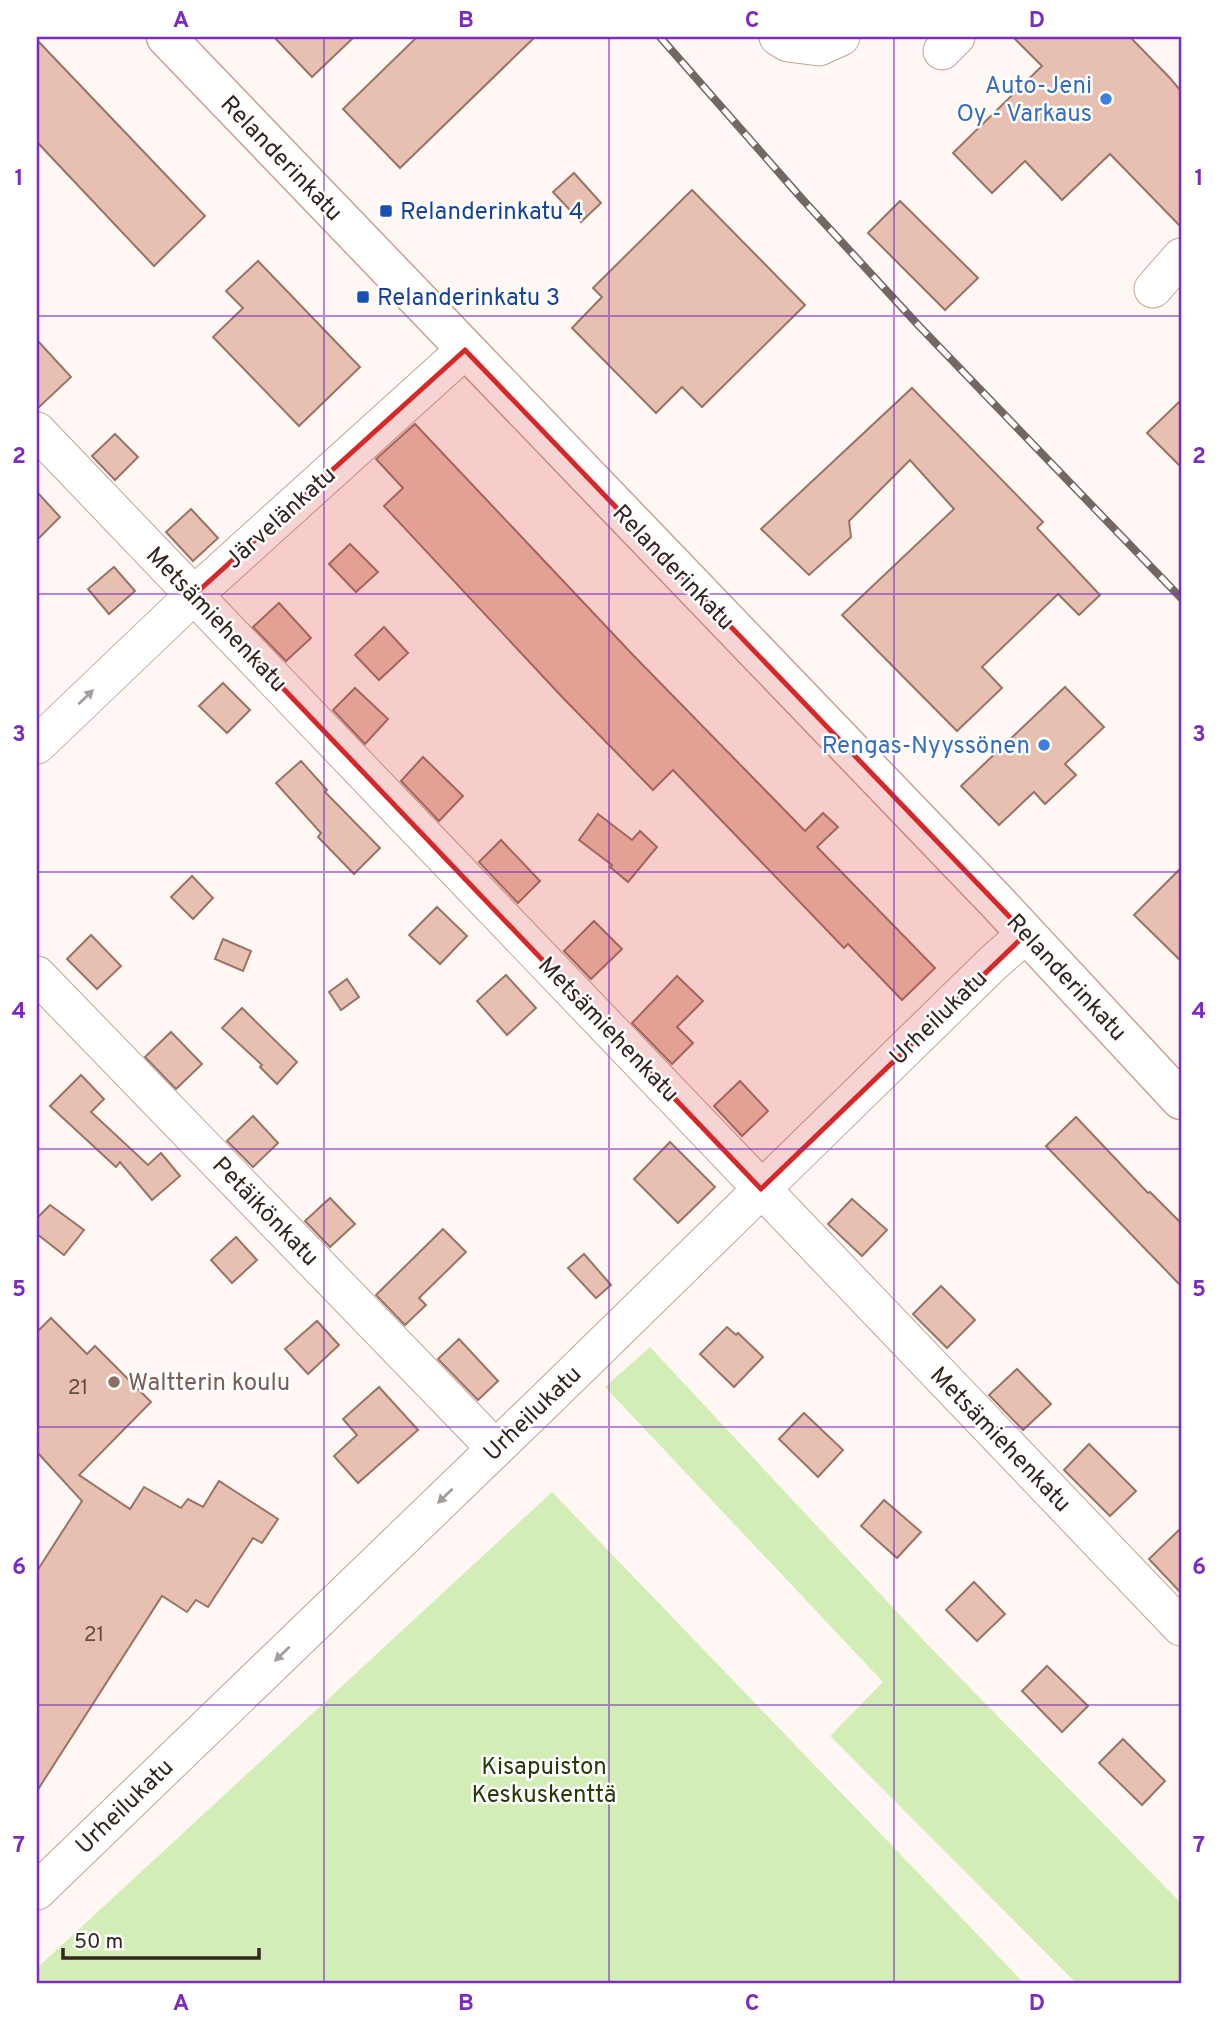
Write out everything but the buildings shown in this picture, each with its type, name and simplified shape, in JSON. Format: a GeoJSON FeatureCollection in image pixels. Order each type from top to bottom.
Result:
{"type":"FeatureCollection","features":[{"type":"Feature","properties":{"kind":"main road","name":"Relanderinkatu"},"geometry":{"type":"LineString","coordinates":[[166,37],[1026,934],[1181,1100]]}},
{"type":"Feature","properties":{"kind":"street"},"geometry":{"type":"LineString","coordinates":[[778,37],[788,43],[818,47],[841,37]]}},
{"type":"Feature","properties":{"kind":"street"},"geometry":{"type":"LineString","coordinates":[[1153,289],[1181,257]]}},
{"type":"Feature","properties":{"kind":"street","name":"Järvelänkatu"},"geometry":{"type":"LineString","coordinates":[[37,745],[194,595],[464,349]]}},
{"type":"Feature","properties":{"kind":"street","name":"Metsämiehenkatu"},"geometry":{"type":"LineString","coordinates":[[37,431],[1181,1628]]}},
{"type":"Feature","properties":{"kind":"street","name":"Urheilukatu"},"geometry":{"type":"LineString","coordinates":[[37,1891],[1026,934]]}},
{"type":"Feature","properties":{"kind":"street","name":"Petäikönkatu"},"geometry":{"type":"LineString","coordinates":[[37,975],[495,1448]]}},
{"type":"Feature","properties":{"kind":"highlighted area"},"geometry":{"type":"Polygon","coordinates":[[[465,350],[1026,934],[761,1189],[194,595],[465,350]]]}},
{"type":"Feature","properties":{"kind":"green space"},"geometry":{"type":"Polygon","coordinates":[[[650,1347],[925,1642],[1181,1903],[1181,1984],[1077,1984],[830,1736],[883,1682],[605,1387],[650,1347]]]}},
{"type":"Feature","properties":{"kind":"green space","name":"Kisapuiston Keskuskenttä"},"geometry":{"type":"Polygon","coordinates":[[[552,1492],[1025,1984],[37,1984],[37,1968],[552,1492]]]}},
{"type":"Feature","properties":{"kind":"railway"},"geometry":{"type":"LineString","coordinates":[[660,37],[803,200],[920,327],[1181,598]]}},
{"type":"Feature","properties":{"kind":"place","name":"Auto-Jeni Oy - Varkaus"},"geometry":{"type":"Point","coordinates":[1106,99]}},
{"type":"Feature","properties":{"kind":"place","name":"Relanderinkatu 4"},"geometry":{"type":"Point","coordinates":[386,211]}},
{"type":"Feature","properties":{"kind":"place","name":"Relanderinkatu 3"},"geometry":{"type":"Point","coordinates":[363,297]}},
{"type":"Feature","properties":{"kind":"place","name":"Rengas-Nyyssönen"},"geometry":{"type":"Point","coordinates":[1044,745]}},
{"type":"Feature","properties":{"kind":"place","name":"Waltterin koulu"},"geometry":{"type":"Point","coordinates":[114,1382]}}]}
